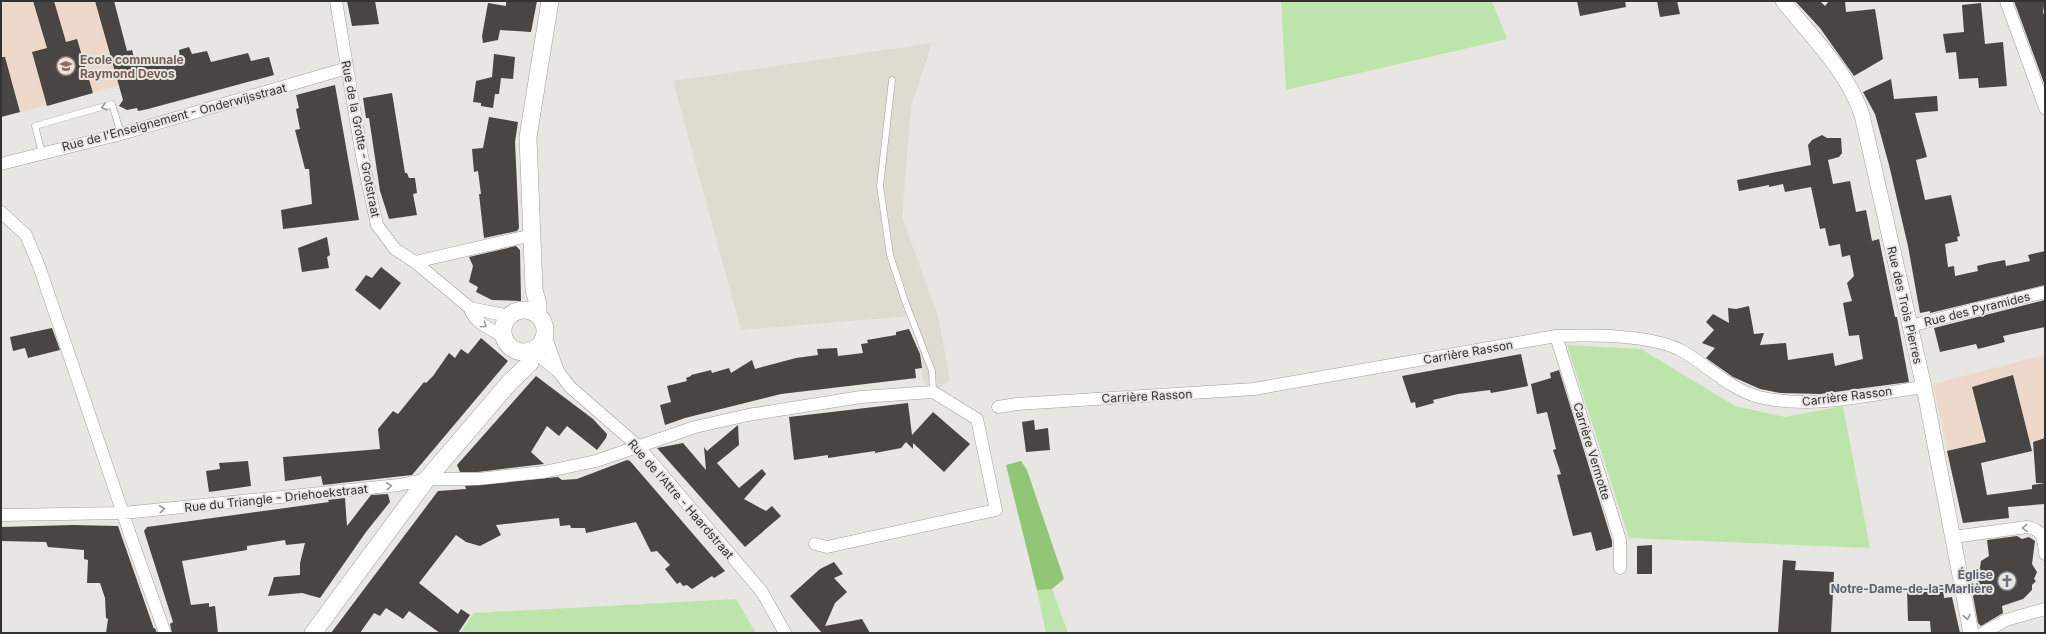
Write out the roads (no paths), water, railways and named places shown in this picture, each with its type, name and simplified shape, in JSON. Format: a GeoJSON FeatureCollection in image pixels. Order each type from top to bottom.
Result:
{"type":"FeatureCollection","features":[{"type":"Feature","properties":{"kind":"main road"},"geometry":{"type":"LineString","coordinates":[[527,350],[509,345],[504,337],[504,325],[538,304],[534,290],[528,137],[550,1]]}},
{"type":"Feature","properties":{"kind":"main road"},"geometry":{"type":"LineString","coordinates":[[313,633],[427,479],[509,383],[527,350],[540,343],[544,332],[542,321],[523,314]]}},
{"type":"Feature","properties":{"kind":"street","name":"Rue de la Grotte - Grotstraat"},"geometry":{"type":"LineString","coordinates":[[336,1],[362,156],[377,225],[395,249],[415,262],[470,308],[470,311],[481,324],[504,337]]}},
{"type":"Feature","properties":{"kind":"street","name":"Rue des Trois Pierres"},"geometry":{"type":"LineString","coordinates":[[1783,1],[1838,70],[1860,108],[1924,387],[1971,633]]}},
{"type":"Feature","properties":{"kind":"street"},"geometry":{"type":"LineString","coordinates":[[2006,1],[2045,108]]}},
{"type":"Feature","properties":{"kind":"street","name":"Rue de l'Enseignement - Onderwijsstraat"},"geometry":{"type":"LineString","coordinates":[[1,164],[121,134],[347,68]]}},
{"type":"Feature","properties":{"kind":"street"},"geometry":{"type":"LineString","coordinates":[[1,212],[26,235],[39,266],[165,633]]}},
{"type":"Feature","properties":{"kind":"street"},"geometry":{"type":"LineString","coordinates":[[415,262],[532,235]]}},
{"type":"Feature","properties":{"kind":"street","name":"Rue des Pyramides"},"geometry":{"type":"LineString","coordinates":[[1910,326],[2045,292]]}},
{"type":"Feature","properties":{"kind":"street","name":"Rue de la Grotte - Grotstraat"},"geometry":{"type":"LineString","coordinates":[[470,308],[523,314]]}},
{"type":"Feature","properties":{"kind":"street","name":"Rue de l'Attre - Haardstraat"},"geometry":{"type":"LineString","coordinates":[[544,332],[558,371],[570,387],[638,446],[762,592],[785,633]]}},
{"type":"Feature","properties":{"kind":"street","name":"Carrière Rasson"},"geometry":{"type":"LineString","coordinates":[[998,407],[1017,404],[1254,389],[1556,336],[1587,335],[1623,338],[1673,347],[1738,390],[1779,401],[1800,403],[1924,387]]}},
{"type":"Feature","properties":{"kind":"street","name":"Carrière Vermotte"},"geometry":{"type":"LineString","coordinates":[[1556,336],[1620,540],[1620,568]]}},
{"type":"Feature","properties":{"kind":"street","name":"Rue de l'Attre - Haardstraat"},"geometry":{"type":"LineString","coordinates":[[527,350],[558,371]]}},
{"type":"Feature","properties":{"kind":"street"},"geometry":{"type":"LineString","coordinates":[[815,544],[827,547],[996,510],[977,419],[933,392]]}},
{"type":"Feature","properties":{"kind":"street","name":"Rue du Triangle - Driehoekstraat"},"geometry":{"type":"LineString","coordinates":[[1,515],[124,513],[399,485],[427,479],[478,479],[544,472],[596,461],[695,427],[748,415],[861,397],[933,392]]}},
{"type":"Feature","properties":{"kind":"street"},"geometry":{"type":"LineString","coordinates":[[1953,537],[2035,528],[2042,535],[2045,554]]}},
{"type":"Feature","properties":{"kind":"street"},"geometry":{"type":"LineString","coordinates":[[1983,633],[2006,620],[2045,608]]}},
{"type":"Feature","properties":{"kind":"street","name":"Rue de l'Attre - Haardstraat"},"geometry":{"type":"LineString","coordinates":[[778,620],[792,633]]}},
{"type":"Feature","properties":{"kind":"lane"},"geometry":{"type":"LineString","coordinates":[[892,80],[880,186],[890,255],[905,301],[932,371],[933,392]]}},
{"type":"Feature","properties":{"kind":"lane"},"geometry":{"type":"LineString","coordinates":[[42,153],[35,126],[112,104],[121,134]]}},
{"type":"Feature","properties":{"kind":"place","name":"Ecole communale Raymond Devos"},"geometry":{"type":"Point","coordinates":[66,66]}},
{"type":"Feature","properties":{"kind":"place","name":"Église Notre-Dame-de-la-Marlière"},"geometry":{"type":"Point","coordinates":[2007,581]}}]}
